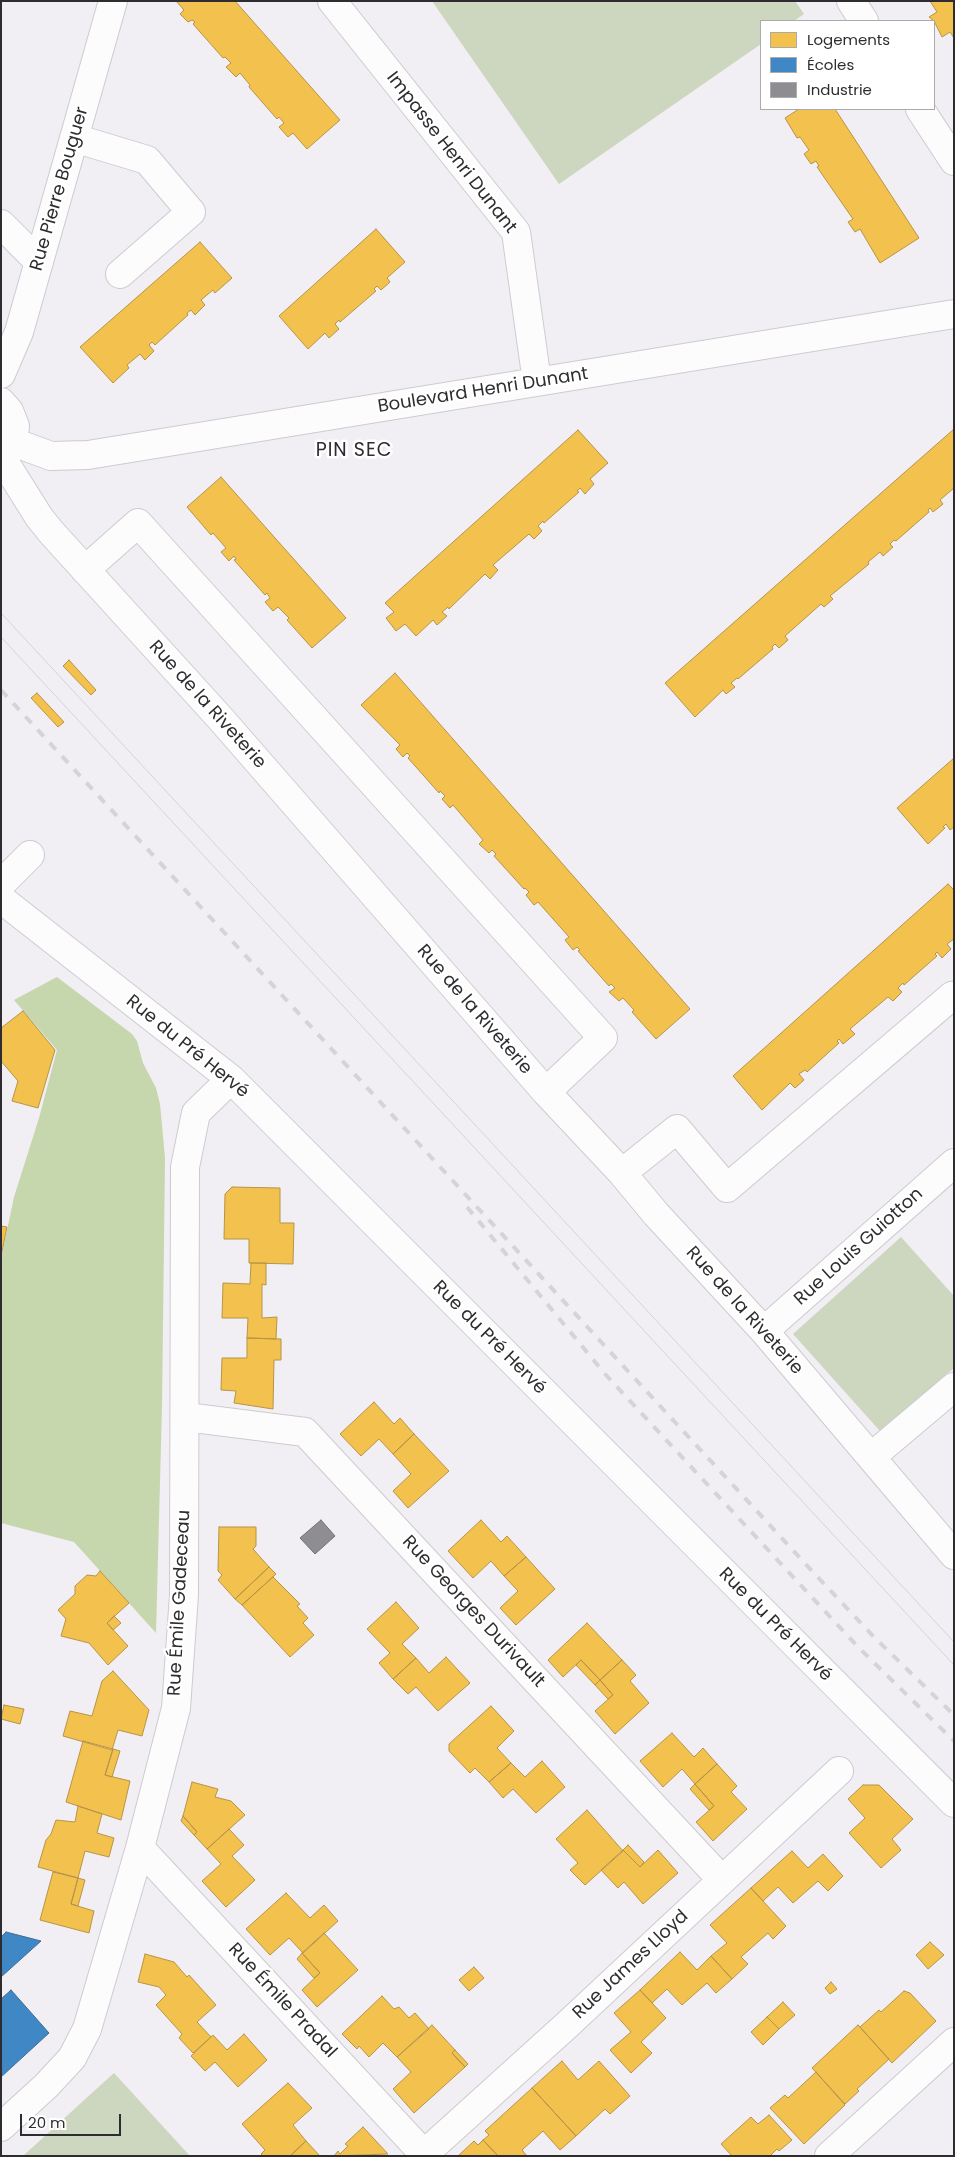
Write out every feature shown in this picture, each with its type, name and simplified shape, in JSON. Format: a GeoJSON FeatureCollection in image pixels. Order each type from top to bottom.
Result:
{"type":"FeatureCollection","features":[{"type":"Feature","properties":{"kind":"street","name":"Rue Pierre Bouguer"},"geometry":{"type":"LineString","coordinates":[[1,374],[19,332],[113,1]]}},
{"type":"Feature","properties":{"kind":"street","name":"Impasse Henri Dunant"},"geometry":{"type":"LineString","coordinates":[[332,1],[516,232],[537,382]]}},
{"type":"Feature","properties":{"kind":"street"},"geometry":{"type":"LineString","coordinates":[[851,1],[863,20]]}},
{"type":"Feature","properties":{"kind":"street"},"geometry":{"type":"LineString","coordinates":[[921,110],[954,161]]}},
{"type":"Feature","properties":{"kind":"street"},"geometry":{"type":"LineString","coordinates":[[74,138],[147,160],[190,212],[120,274]]}},
{"type":"Feature","properties":{"kind":"street"},"geometry":{"type":"LineString","coordinates":[[1,224],[39,262]]}},
{"type":"Feature","properties":{"kind":"street","name":"Boulevard Henri Dunant"},"geometry":{"type":"LineString","coordinates":[[5,453],[51,456],[88,455],[954,314]]}},
{"type":"Feature","properties":{"kind":"street"},"geometry":{"type":"LineString","coordinates":[[1,402],[13,418],[15,426],[5,453]]}},
{"type":"Feature","properties":{"kind":"street","name":"Rue de la Riveterie"},"geometry":{"type":"LineString","coordinates":[[5,453],[39,517],[220,718],[546,1092],[622,1173],[656,1214],[764,1331],[954,1555]]}},
{"type":"Feature","properties":{"kind":"street"},"geometry":{"type":"LineString","coordinates":[[85,570],[138,523],[603,1038],[546,1092]]}},
{"type":"Feature","properties":{"kind":"street"},"geometry":{"type":"LineString","coordinates":[[1,884],[30,855]]}},
{"type":"Feature","properties":{"kind":"street","name":"Rue du Pré Hervé"},"geometry":{"type":"LineString","coordinates":[[1,899],[231,1079],[954,1803]]}},
{"type":"Feature","properties":{"kind":"street"},"geometry":{"type":"LineString","coordinates":[[622,1173],[677,1129],[727,1188],[952,996],[954,997]]}},
{"type":"Feature","properties":{"kind":"street","name":"Rue Émile Gadeceau"},"geometry":{"type":"LineString","coordinates":[[1,2127],[60,2072],[81,2045],[140,1848],[176,1708],[184,1594],[186,1417],[185,1167],[196,1113],[231,1079]]}},
{"type":"Feature","properties":{"kind":"street","name":"Rue Louis Guiotton"},"geometry":{"type":"LineString","coordinates":[[764,1331],[954,1163]]}},
{"type":"Feature","properties":{"kind":"street"},"geometry":{"type":"LineString","coordinates":[[871,1457],[954,1387]]}},
{"type":"Feature","properties":{"kind":"street","name":"Rue Georges Durivault"},"geometry":{"type":"LineString","coordinates":[[186,1417],[305,1432],[722,1880]]}},
{"type":"Feature","properties":{"kind":"street","name":"Rue James Lloyd"},"geometry":{"type":"LineString","coordinates":[[422,2154],[574,2018],[839,1771]]}},
{"type":"Feature","properties":{"kind":"street","name":"Rue Émile Pradal"},"geometry":{"type":"LineString","coordinates":[[140,1848],[422,2154]]}},
{"type":"Feature","properties":{"kind":"street"},"geometry":{"type":"LineString","coordinates":[[829,2156],[954,2042]]}},
{"type":"Feature","properties":{"kind":"green space"},"geometry":{"type":"Polygon","coordinates":[[[432,1],[795,1],[804,14],[795,20],[760,20],[760,45],[559,184],[432,1]]]}},
{"type":"Feature","properties":{"kind":"green space"},"geometry":{"type":"Polygon","coordinates":[[[57,977],[132,1034],[137,1041],[143,1063],[156,1088],[160,1104],[165,1158],[162,1406],[156,1633],[74,1542],[1,1523],[1,1259],[14,1197],[39,1118],[57,1050],[14,1000],[57,977]]]}},
{"type":"Feature","properties":{"kind":"green space"},"geometry":{"type":"Polygon","coordinates":[[[901,1237],[954,1296],[954,1368],[880,1431],[793,1334],[901,1237]]]}},
{"type":"Feature","properties":{"kind":"green space"},"geometry":{"type":"Polygon","coordinates":[[[114,2073],[190,2156],[23,2156],[82,2102],[114,2073]]]}},
{"type":"Feature","properties":{"kind":"building: Logements"},"geometry":{"type":"Polygon","coordinates":[[[176,1],[235,1],[340,120],[307,149],[293,133],[288,137],[279,127],[284,123],[279,117],[277,119],[249,87],[250,85],[240,73],[236,77],[226,67],[231,63],[225,57],[223,58],[193,24],[195,22],[192,20],[188,22],[180,14],[184,10],[176,1]]]}},
{"type":"Feature","properties":{"kind":"building: Logements"},"geometry":{"type":"Polygon","coordinates":[[[930,1],[954,1],[954,38],[950,32],[942,37],[935,20],[929,17],[937,12],[930,1]]]}},
{"type":"Feature","properties":{"kind":"building: Logements"},"geometry":{"type":"Polygon","coordinates":[[[797,110],[836,110],[919,238],[880,263],[860,229],[855,232],[848,222],[853,219],[817,167],[819,166],[816,161],[811,164],[804,154],[809,150],[800,137],[797,138],[785,118],[797,110]]]}},
{"type":"Feature","properties":{"kind":"building: Logements"},"geometry":{"type":"Polygon","coordinates":[[[376,229],[405,262],[387,278],[390,282],[381,290],[377,286],[374,289],[376,291],[340,322],[339,320],[335,324],[339,329],[329,338],[325,333],[308,349],[279,316],[376,229]]]}},
{"type":"Feature","properties":{"kind":"building: Logements"},"geometry":{"type":"Polygon","coordinates":[[[200,242],[232,278],[215,293],[213,290],[201,300],[205,305],[195,315],[191,310],[155,345],[152,342],[149,345],[154,351],[145,360],[140,354],[127,365],[129,368],[113,383],[80,347],[200,242]]]}},
{"type":"Feature","properties":{"kind":"building: Logements"},"geometry":{"type":"Polygon","coordinates":[[[954,429],[954,488],[940,500],[943,504],[933,512],[930,508],[929,512],[890,544],[893,547],[883,556],[880,552],[868,562],[869,564],[830,596],[833,599],[824,607],[821,604],[785,636],[788,640],[779,648],[775,644],[772,647],[773,649],[731,683],[735,687],[726,694],[723,690],[695,717],[665,683],[954,429]]]}},
{"type":"Feature","properties":{"kind":"building: Logements"},"geometry":{"type":"Polygon","coordinates":[[[578,430],[608,463],[590,479],[594,484],[585,494],[580,488],[577,491],[579,492],[544,523],[543,521],[538,526],[542,531],[534,539],[529,534],[493,565],[498,570],[490,579],[485,574],[449,609],[448,607],[442,612],[447,616],[437,625],[433,620],[416,636],[405,624],[396,631],[386,618],[394,612],[385,603],[578,430]]]}},
{"type":"Feature","properties":{"kind":"building: Logements"},"geometry":{"type":"Polygon","coordinates":[[[221,477],[346,618],[312,648],[278,607],[273,611],[265,602],[270,598],[267,593],[265,595],[234,560],[236,559],[234,556],[229,561],[221,552],[226,548],[213,533],[211,535],[187,507],[221,477]]]}},
{"type":"Feature","properties":{"kind":"building: Logements"},"geometry":{"type":"Polygon","coordinates":[[[69,660],[96,690],[91,695],[63,666],[69,660]]]}},
{"type":"Feature","properties":{"kind":"building: Logements"},"geometry":{"type":"Polygon","coordinates":[[[395,673],[690,1009],[656,1039],[632,1012],[634,1010],[623,998],[619,1001],[609,992],[615,988],[611,984],[609,986],[578,951],[580,950],[577,947],[573,950],[565,940],[569,937],[538,902],[534,905],[526,895],[529,892],[494,856],[496,854],[492,850],[489,853],[479,844],[483,840],[453,805],[450,808],[442,799],[445,796],[440,791],[439,793],[408,758],[410,756],[407,753],[403,757],[396,749],[400,745],[361,705],[395,673]]]}},
{"type":"Feature","properties":{"kind":"building: Logements"},"geometry":{"type":"Polygon","coordinates":[[[37,693],[64,722],[58,727],[31,698],[37,693]]]}},
{"type":"Feature","properties":{"kind":"building: Logements"},"geometry":{"type":"Polygon","coordinates":[[[954,758],[954,827],[950,830],[946,824],[943,827],[945,828],[928,844],[897,808],[954,758]]]}},
{"type":"Feature","properties":{"kind":"building: Logements"},"geometry":{"type":"Polygon","coordinates":[[[948,884],[954,890],[954,939],[947,944],[951,949],[942,958],[937,952],[935,954],[937,956],[898,988],[902,992],[893,1001],[888,997],[850,1029],[855,1034],[843,1044],[839,1039],[837,1041],[839,1043],[807,1072],[805,1070],[799,1074],[804,1080],[795,1088],[790,1083],[762,1110],[733,1076],[948,884]]]}},
{"type":"Feature","properties":{"kind":"building: Logements"},"geometry":{"type":"Polygon","coordinates":[[[23,1011],[55,1050],[38,1108],[12,1101],[18,1081],[1,1061],[1,1028],[23,1011]]]}},
{"type":"Feature","properties":{"kind":"building: Logements"},"geometry":{"type":"Polygon","coordinates":[[[232,1187],[280,1188],[280,1223],[294,1223],[293,1264],[249,1263],[249,1239],[224,1239],[225,1194],[232,1187]]]}},
{"type":"Feature","properties":{"kind":"building: Logements"},"geometry":{"type":"Polygon","coordinates":[[[1,1226],[7,1227],[1,1256],[1,1226]]]}},
{"type":"Feature","properties":{"kind":"building: Logements"},"geometry":{"type":"Polygon","coordinates":[[[251,1263],[266,1263],[266,1285],[262,1284],[262,1318],[277,1317],[276,1339],[247,1338],[248,1318],[222,1318],[223,1283],[250,1284],[251,1263]]]}},
{"type":"Feature","properties":{"kind":"building: Logements"},"geometry":{"type":"Polygon","coordinates":[[[247,1338],[281,1339],[281,1360],[274,1360],[273,1409],[234,1403],[236,1391],[221,1390],[222,1358],[247,1358],[247,1338]]]}},
{"type":"Feature","properties":{"kind":"building: Logements"},"geometry":{"type":"Polygon","coordinates":[[[374,1402],[394,1424],[400,1418],[414,1434],[393,1454],[379,1439],[361,1456],[340,1434],[374,1402]]]}},
{"type":"Feature","properties":{"kind":"building: Logements"},"geometry":{"type":"Polygon","coordinates":[[[414,1434],[449,1471],[408,1508],[393,1491],[411,1474],[393,1454],[414,1434]]]}},
{"type":"Feature","properties":{"kind":"building: Logements"},"geometry":{"type":"Polygon","coordinates":[[[481,1520],[501,1542],[507,1536],[526,1557],[504,1576],[491,1561],[473,1578],[448,1551],[481,1520]]]}},
{"type":"Feature","properties":{"kind":"building: Logements"},"geometry":{"type":"Polygon","coordinates":[[[219,1527],[256,1527],[256,1546],[253,1549],[269,1567],[235,1599],[218,1580],[222,1575],[218,1571],[219,1527]]]}},
{"type":"Feature","properties":{"kind":"building: Logements"},"geometry":{"type":"Polygon","coordinates":[[[526,1557],[555,1589],[516,1625],[500,1608],[518,1591],[504,1576],[526,1557]]]}},
{"type":"Feature","properties":{"kind":"building: Logements"},"geometry":{"type":"Polygon","coordinates":[[[269,1567],[276,1574],[242,1605],[235,1599],[269,1567]]]}},
{"type":"Feature","properties":{"kind":"building: Logements"},"geometry":{"type":"Polygon","coordinates":[[[100,1571],[129,1603],[107,1623],[128,1646],[108,1665],[89,1643],[61,1636],[66,1619],[58,1610],[75,1594],[75,1586],[87,1575],[96,1576],[100,1571]]]}},
{"type":"Feature","properties":{"kind":"building: Logements"},"geometry":{"type":"Polygon","coordinates":[[[273,1577],[300,1604],[297,1606],[308,1618],[303,1623],[314,1635],[290,1657],[242,1605],[273,1577]]]}},
{"type":"Feature","properties":{"kind":"building: Logements"},"geometry":{"type":"Polygon","coordinates":[[[396,1602],[419,1628],[402,1644],[416,1658],[393,1679],[379,1663],[390,1653],[367,1629],[396,1602]]]}},
{"type":"Feature","properties":{"kind":"building: Logements"},"geometry":{"type":"Polygon","coordinates":[[[114,1616],[121,1623],[113,1630],[107,1623],[114,1616]]]}},
{"type":"Feature","properties":{"kind":"building: Logements"},"geometry":{"type":"Polygon","coordinates":[[[587,1623],[622,1660],[600,1680],[581,1660],[563,1677],[548,1660],[587,1623]]]}},
{"type":"Feature","properties":{"kind":"building: Logements"},"geometry":{"type":"Polygon","coordinates":[[[446,1657],[470,1683],[438,1711],[416,1687],[408,1694],[393,1679],[416,1658],[429,1673],[446,1657]]]}},
{"type":"Feature","properties":{"kind":"building: Logements"},"geometry":{"type":"Polygon","coordinates":[[[581,1660],[600,1680],[595,1685],[576,1665],[581,1660]]]}},
{"type":"Feature","properties":{"kind":"building: Logements"},"geometry":{"type":"Polygon","coordinates":[[[622,1660],[636,1675],[630,1681],[649,1703],[615,1734],[595,1711],[613,1695],[600,1680],[622,1660]]]}},
{"type":"Feature","properties":{"kind":"building: Logements"},"geometry":{"type":"Polygon","coordinates":[[[113,1671],[149,1710],[142,1736],[118,1730],[112,1750],[63,1736],[70,1711],[92,1716],[102,1681],[113,1671]]]}},
{"type":"Feature","properties":{"kind":"building: Logements"},"geometry":{"type":"Polygon","coordinates":[[[600,1680],[613,1695],[608,1699],[595,1685],[600,1680]]]}},
{"type":"Feature","properties":{"kind":"building: Logements"},"geometry":{"type":"Polygon","coordinates":[[[4,1705],[24,1709],[20,1724],[1,1719],[4,1705]]]}},
{"type":"Feature","properties":{"kind":"building: Logements"},"geometry":{"type":"Polygon","coordinates":[[[491,1706],[514,1731],[497,1748],[511,1763],[489,1782],[475,1768],[470,1773],[449,1751],[449,1744],[491,1706]]]}},
{"type":"Feature","properties":{"kind":"building: Logements"},"geometry":{"type":"Polygon","coordinates":[[[672,1733],[694,1757],[703,1748],[717,1764],[695,1784],[682,1769],[663,1787],[640,1761],[672,1733]]]}},
{"type":"Feature","properties":{"kind":"building: Logements"},"geometry":{"type":"Polygon","coordinates":[[[83,1741],[113,1749],[105,1775],[130,1781],[121,1820],[66,1802],[83,1741]]]}},
{"type":"Feature","properties":{"kind":"building: Logements"},"geometry":{"type":"Polygon","coordinates":[[[113,1749],[120,1751],[112,1777],[105,1775],[113,1749]]]}},
{"type":"Feature","properties":{"kind":"building: Logements"},"geometry":{"type":"Polygon","coordinates":[[[542,1761],[565,1787],[536,1813],[513,1789],[503,1798],[489,1782],[511,1763],[525,1777],[542,1761]]]}},
{"type":"Feature","properties":{"kind":"building: Logements"},"geometry":{"type":"Polygon","coordinates":[[[717,1764],[737,1786],[731,1792],[747,1809],[713,1841],[696,1822],[714,1806],[695,1784],[717,1764]]]}},
{"type":"Feature","properties":{"kind":"building: Logements"},"geometry":{"type":"Polygon","coordinates":[[[192,1782],[218,1789],[215,1797],[231,1801],[245,1815],[207,1849],[194,1835],[197,1832],[183,1816],[192,1782]]]}},
{"type":"Feature","properties":{"kind":"building: Logements"},"geometry":{"type":"Polygon","coordinates":[[[695,1784],[714,1806],[709,1810],[690,1789],[695,1784]]]}},
{"type":"Feature","properties":{"kind":"building: Logements"},"geometry":{"type":"Polygon","coordinates":[[[863,1785],[879,1785],[913,1819],[892,1839],[901,1850],[881,1868],[849,1833],[865,1818],[848,1799],[863,1785]]]}},
{"type":"Feature","properties":{"kind":"building: Logements"},"geometry":{"type":"Polygon","coordinates":[[[78,1806],[102,1814],[97,1833],[114,1838],[109,1857],[85,1851],[78,1878],[38,1867],[46,1840],[51,1834],[56,1820],[75,1822],[78,1806]]]}},
{"type":"Feature","properties":{"kind":"building: Logements"},"geometry":{"type":"Polygon","coordinates":[[[587,1810],[623,1851],[585,1885],[570,1870],[578,1863],[556,1839],[587,1810]]]}},
{"type":"Feature","properties":{"kind":"building: Logements"},"geometry":{"type":"Polygon","coordinates":[[[183,1816],[197,1832],[194,1835],[181,1821],[183,1816]]]}},
{"type":"Feature","properties":{"kind":"building: Logements"},"geometry":{"type":"Polygon","coordinates":[[[229,1829],[244,1845],[232,1856],[255,1880],[226,1907],[202,1881],[221,1864],[207,1849],[229,1829]]]}},
{"type":"Feature","properties":{"kind":"building: Logements"},"geometry":{"type":"Polygon","coordinates":[[[628,1845],[644,1862],[640,1867],[623,1850],[628,1845]]]}},
{"type":"Feature","properties":{"kind":"building: Logements"},"geometry":{"type":"Polygon","coordinates":[[[623,1850],[640,1867],[658,1850],[678,1873],[643,1904],[624,1882],[618,1888],[601,1870],[623,1850]]]}},
{"type":"Feature","properties":{"kind":"building: Logements"},"geometry":{"type":"Polygon","coordinates":[[[792,1851],[808,1868],[823,1854],[843,1876],[828,1891],[818,1881],[793,1903],[778,1887],[763,1901],[751,1888],[792,1851]]]}},
{"type":"Feature","properties":{"kind":"building: Logements"},"geometry":{"type":"Polygon","coordinates":[[[53,1872],[78,1878],[71,1904],[94,1911],[89,1933],[40,1920],[53,1872]]]}},
{"type":"Feature","properties":{"kind":"building: Logements"},"geometry":{"type":"Polygon","coordinates":[[[78,1878],[85,1880],[78,1906],[71,1904],[78,1878]]]}},
{"type":"Feature","properties":{"kind":"building: Logements"},"geometry":{"type":"Polygon","coordinates":[[[751,1888],[786,1926],[773,1939],[768,1933],[741,1957],[748,1964],[732,1979],[711,1956],[727,1943],[710,1925],[751,1888]]]}},
{"type":"Feature","properties":{"kind":"building: Logements"},"geometry":{"type":"Polygon","coordinates":[[[286,1893],[310,1918],[324,1905],[338,1921],[303,1953],[289,1938],[270,1955],[246,1929],[286,1893]]]}},
{"type":"Feature","properties":{"kind":"building: Logements"},"geometry":{"type":"Polygon","coordinates":[[[324,1933],[358,1970],[317,2007],[302,1990],[320,1973],[302,1953],[324,1933]]]}},
{"type":"Feature","properties":{"kind":"building: Logements"},"geometry":{"type":"Polygon","coordinates":[[[930,1942],[944,1955],[928,1969],[916,1955],[930,1942]]]}},
{"type":"Feature","properties":{"kind":"building: Logements"},"geometry":{"type":"Polygon","coordinates":[[[680,1952],[697,1970],[711,1956],[732,1979],[716,1993],[707,1983],[682,2005],[667,1989],[652,2003],[640,1990],[680,1952]]]}},
{"type":"Feature","properties":{"kind":"building: Logements"},"geometry":{"type":"Polygon","coordinates":[[[302,1953],[320,1973],[314,1978],[297,1959],[302,1953]]]}},
{"type":"Feature","properties":{"kind":"building: Logements"},"geometry":{"type":"Polygon","coordinates":[[[145,1954],[174,1962],[187,1977],[189,1975],[216,2005],[197,2022],[211,2037],[193,2053],[179,2038],[182,2034],[156,2005],[166,1995],[159,1987],[138,1982],[145,1954]]]}},
{"type":"Feature","properties":{"kind":"building: Logements"},"geometry":{"type":"Polygon","coordinates":[[[474,1967],[484,1978],[469,1991],[459,1980],[474,1967]]]}},
{"type":"Feature","properties":{"kind":"building: Logements"},"geometry":{"type":"Polygon","coordinates":[[[831,1982],[837,1989],[830,1994],[825,1988],[831,1982]]]}},
{"type":"Feature","properties":{"kind":"building: Logements"},"geometry":{"type":"Polygon","coordinates":[[[640,1990],[666,2018],[641,2042],[652,2053],[631,2073],[610,2050],[631,2032],[614,2013],[640,1990]]]}},
{"type":"Feature","properties":{"kind":"building: Logements"},"geometry":{"type":"Polygon","coordinates":[[[904,1991],[910,1993],[936,2021],[892,2063],[860,2027],[879,2010],[881,2012],[904,1991]]]}},
{"type":"Feature","properties":{"kind":"building: Logements"},"geometry":{"type":"Polygon","coordinates":[[[382,1996],[394,2009],[399,2007],[409,2018],[415,2013],[429,2029],[397,2057],[383,2043],[369,2057],[359,2046],[357,2049],[342,2034],[382,1996]]]}},
{"type":"Feature","properties":{"kind":"building: Logements"},"geometry":{"type":"Polygon","coordinates":[[[783,2002],[795,2015],[779,2029],[767,2017],[783,2002]]]}},
{"type":"Feature","properties":{"kind":"building: Logements"},"geometry":{"type":"Polygon","coordinates":[[[767,2017],[779,2029],[763,2045],[751,2032],[767,2017]]]}},
{"type":"Feature","properties":{"kind":"building: Logements"},"geometry":{"type":"Polygon","coordinates":[[[432,2025],[455,2050],[452,2053],[465,2067],[414,2113],[393,2089],[411,2072],[397,2057],[432,2025]]]}},
{"type":"Feature","properties":{"kind":"building: Logements"},"geometry":{"type":"Polygon","coordinates":[[[858,2025],[889,2059],[857,2089],[859,2091],[845,2104],[812,2068],[858,2025]]]}},
{"type":"Feature","properties":{"kind":"building: Logements"},"geometry":{"type":"Polygon","coordinates":[[[244,2034],[267,2060],[238,2087],[215,2062],[205,2071],[191,2056],[213,2035],[227,2050],[244,2034]]]}},
{"type":"Feature","properties":{"kind":"building: Logements"},"geometry":{"type":"Polygon","coordinates":[[[455,2050],[468,2064],[465,2067],[452,2053],[455,2050]]]}},
{"type":"Feature","properties":{"kind":"building: Logements"},"geometry":{"type":"Polygon","coordinates":[[[562,2061],[578,2080],[599,2061],[630,2096],[610,2114],[605,2109],[576,2136],[532,2088],[562,2061]]]}},
{"type":"Feature","properties":{"kind":"building: Logements"},"geometry":{"type":"Polygon","coordinates":[[[816,2072],[845,2105],[804,2144],[770,2108],[785,2095],[788,2098],[816,2072]]]}},
{"type":"Feature","properties":{"kind":"building: Logements"},"geometry":{"type":"Polygon","coordinates":[[[288,2083],[312,2108],[293,2125],[306,2141],[290,2156],[263,2156],[261,2154],[265,2150],[242,2124],[288,2083]]]}},
{"type":"Feature","properties":{"kind":"building: Logements"},"geometry":{"type":"Polygon","coordinates":[[[532,2088],[576,2136],[560,2150],[543,2131],[522,2150],[527,2156],[498,2156],[483,2140],[489,2135],[485,2131],[532,2088]]]}},
{"type":"Feature","properties":{"kind":"building: Logements"},"geometry":{"type":"Polygon","coordinates":[[[769,2115],[792,2140],[779,2151],[777,2149],[770,2156],[732,2156],[721,2144],[751,2117],[758,2124],[769,2115]]]}},
{"type":"Feature","properties":{"kind":"building: Logements"},"geometry":{"type":"Polygon","coordinates":[[[363,2127],[388,2154],[334,2156],[338,2151],[340,2154],[348,2146],[345,2144],[363,2127]]]}},
{"type":"Feature","properties":{"kind":"building: Logements"},"geometry":{"type":"Polygon","coordinates":[[[483,2140],[498,2156],[458,2156],[474,2141],[478,2145],[483,2140]]]}},
{"type":"Feature","properties":{"kind":"building: Logements"},"geometry":{"type":"Polygon","coordinates":[[[306,2141],[320,2156],[290,2156],[306,2141]]]}},
{"type":"Feature","properties":{"kind":"building: Écoles"},"geometry":{"type":"Polygon","coordinates":[[[6,1932],[41,1941],[1,1977],[1,1937],[6,1932]]]}},
{"type":"Feature","properties":{"kind":"building: Écoles"},"geometry":{"type":"Polygon","coordinates":[[[11,1990],[49,2033],[1,2077],[1,1999],[11,1990]]]}},
{"type":"Feature","properties":{"kind":"building: Industrie"},"geometry":{"type":"Polygon","coordinates":[[[321,1520],[335,1536],[315,1554],[300,1538],[321,1520]]]}},
{"type":"Feature","properties":{"kind":"tram line"},"geometry":{"type":"LineString","coordinates":[[1,613],[954,1642]]}},
{"type":"Feature","properties":{"kind":"tram line"},"geometry":{"type":"LineString","coordinates":[[1,637],[954,1665]]}},
{"type":"Feature","properties":{"kind":"railway"},"geometry":{"type":"LineString","coordinates":[[1,690],[812,1571],[874,1637],[954,1715]]}},
{"type":"Feature","properties":{"kind":"railway"},"geometry":{"type":"LineString","coordinates":[[467,1207],[605,1374],[859,1648],[954,1741]]}},
{"type":"Feature","properties":{"kind":"district","name":"PIN SEC"},"geometry":{"type":"Point","coordinates":[354,451]}}]}
